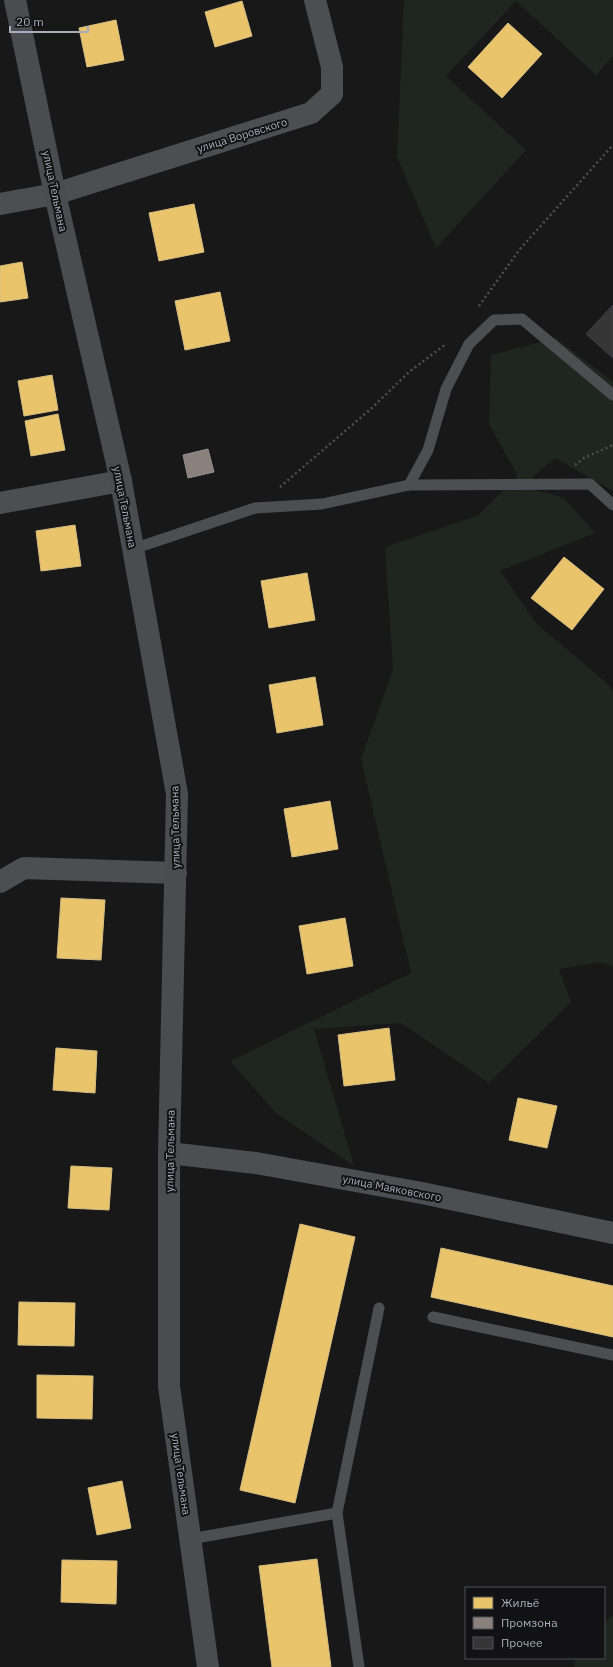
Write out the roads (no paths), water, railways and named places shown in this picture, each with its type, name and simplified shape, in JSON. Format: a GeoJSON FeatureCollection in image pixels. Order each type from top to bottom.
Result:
{"type":"FeatureCollection","features":[{"type":"Feature","properties":{"kind":"street","name":"улица Тельмана"},"geometry":{"type":"LineString","coordinates":[[15,0],[55,194],[121,481],[177,794],[170,1153],[169,1386],[208,1667]]}},
{"type":"Feature","properties":{"kind":"street","name":"улица Воровского"},"geometry":{"type":"LineString","coordinates":[[0,204],[55,194],[311,113],[332,94],[332,67],[315,0]]}},
{"type":"Feature","properties":{"kind":"street"},"geometry":{"type":"LineString","coordinates":[[0,503],[121,481]]}},
{"type":"Feature","properties":{"kind":"street"},"geometry":{"type":"LineString","coordinates":[[0,882],[24,868],[176,873]]}},
{"type":"Feature","properties":{"kind":"street","name":"улица Маяковского"},"geometry":{"type":"LineString","coordinates":[[170,1153],[272,1166],[430,1195],[613,1233]]}},
{"type":"Feature","properties":{"kind":"lane"},"geometry":{"type":"LineString","coordinates":[[409,485],[428,450],[446,389],[469,344],[494,320],[522,318],[613,395]]}},
{"type":"Feature","properties":{"kind":"lane"},"geometry":{"type":"LineString","coordinates":[[133,549],[255,508],[322,504],[409,485],[590,484],[613,505]]}},
{"type":"Feature","properties":{"kind":"lane"},"geometry":{"type":"LineString","coordinates":[[359,1667],[337,1513],[379,1308]]}},
{"type":"Feature","properties":{"kind":"lane"},"geometry":{"type":"LineString","coordinates":[[433,1317],[613,1354]]}},
{"type":"Feature","properties":{"kind":"lane"},"geometry":{"type":"LineString","coordinates":[[190,1539],[337,1513]]}}]}
